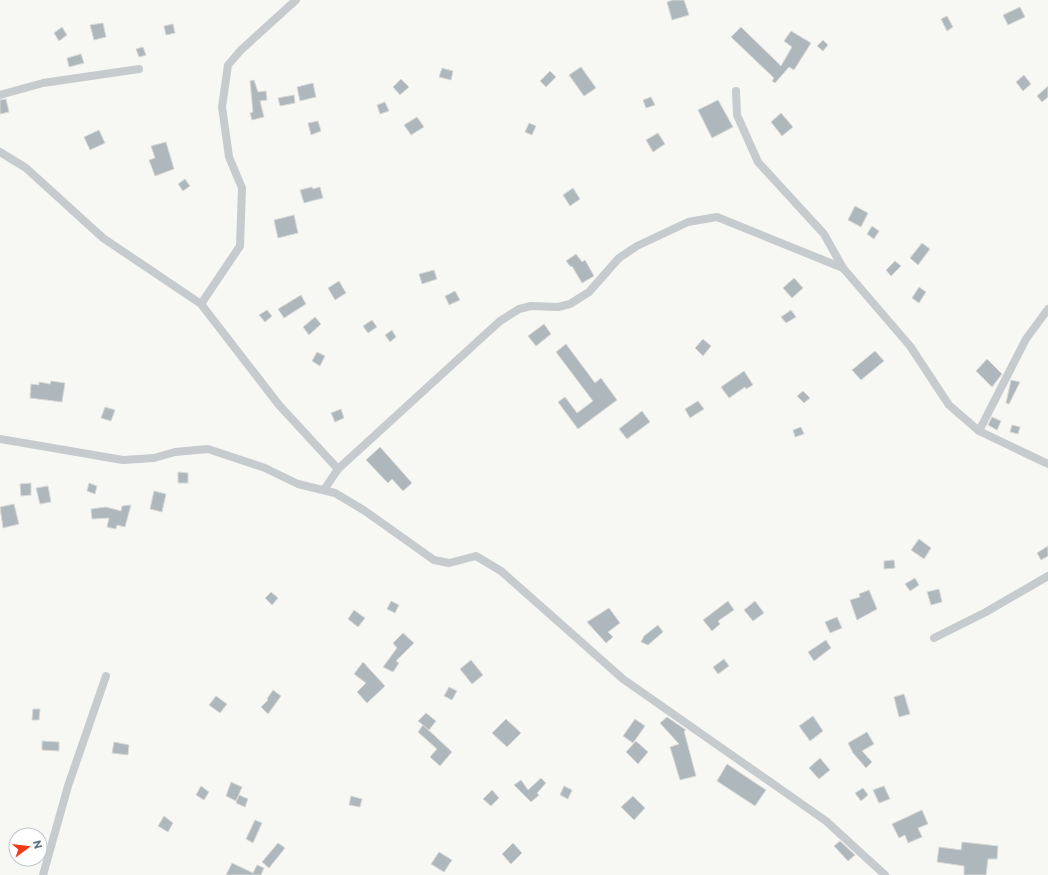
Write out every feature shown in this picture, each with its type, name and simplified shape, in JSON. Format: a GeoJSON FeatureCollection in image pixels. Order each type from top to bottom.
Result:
{"type":"FeatureCollection","features":[{"type":"Feature","properties":{"kind":"street"},"geometry":{"type":"LineString","coordinates":[[201,304],[240,246],[242,188],[229,157],[222,107],[228,65],[241,50],[296,0]]}},
{"type":"Feature","properties":{"kind":"street"},"geometry":{"type":"LineString","coordinates":[[0,95],[43,83],[139,69]]}},
{"type":"Feature","properties":{"kind":"street"},"geometry":{"type":"LineString","coordinates":[[736,91],[737,115],[758,162],[824,234],[843,268],[910,346],[949,405],[979,431],[1048,464]]}},
{"type":"Feature","properties":{"kind":"street"},"geometry":{"type":"LineString","coordinates":[[0,152],[26,168],[103,238],[201,304],[279,405],[338,468]]}},
{"type":"Feature","properties":{"kind":"street"},"geometry":{"type":"LineString","coordinates":[[324,490],[338,468],[500,321],[519,309],[531,306],[558,307],[570,304],[589,292],[619,258],[637,246],[688,222],[717,217],[843,268]]}},
{"type":"Feature","properties":{"kind":"street"},"geometry":{"type":"LineString","coordinates":[[979,431],[1026,339],[1048,309]]}},
{"type":"Feature","properties":{"kind":"street"},"geometry":{"type":"LineString","coordinates":[[0,439],[124,460],[154,458],[175,452],[208,449],[266,468],[298,484],[335,493],[365,511],[434,560],[449,563],[476,556],[487,561],[501,571],[623,679],[826,820],[885,875]]}},
{"type":"Feature","properties":{"kind":"street"},"geometry":{"type":"LineString","coordinates":[[934,638],[986,612],[1048,576]]}},
{"type":"Feature","properties":{"kind":"street"},"geometry":{"type":"LineString","coordinates":[[43,875],[68,786],[106,676]]}},
{"type":"Feature","properties":{"kind":"building"},"geometry":{"type":"Polygon","coordinates":[[[673,0],[684,0],[689,15],[672,20],[667,2],[673,0]]]}},
{"type":"Feature","properties":{"kind":"building"},"geometry":{"type":"Polygon","coordinates":[[[1020,7],[1025,17],[1008,25],[1003,15],[1020,7]]]}},
{"type":"Feature","properties":{"kind":"building"},"geometry":{"type":"Polygon","coordinates":[[[947,16],[953,27],[947,31],[941,19],[947,16]]]}},
{"type":"Feature","properties":{"kind":"building"},"geometry":{"type":"Polygon","coordinates":[[[103,23],[106,37],[94,40],[90,25],[103,23]]]}},
{"type":"Feature","properties":{"kind":"building"},"geometry":{"type":"Polygon","coordinates":[[[173,24],[175,33],[166,35],[164,26],[173,24]]]}},
{"type":"Feature","properties":{"kind":"building"},"geometry":{"type":"Polygon","coordinates":[[[62,27],[67,35],[59,41],[54,33],[62,27]]]}},
{"type":"Feature","properties":{"kind":"building"},"geometry":{"type":"Polygon","coordinates":[[[741,27],[781,66],[792,47],[784,41],[791,31],[811,43],[794,70],[789,67],[775,83],[772,81],[774,78],[731,37],[741,27]]]}},
{"type":"Feature","properties":{"kind":"building"},"geometry":{"type":"Polygon","coordinates":[[[823,40],[828,45],[823,51],[817,46],[823,40]]]}},
{"type":"Feature","properties":{"kind":"building"},"geometry":{"type":"Polygon","coordinates":[[[143,47],[146,55],[139,57],[136,49],[143,47]]]}},
{"type":"Feature","properties":{"kind":"building"},"geometry":{"type":"Polygon","coordinates":[[[81,54],[84,63],[69,67],[67,58],[81,54]]]}},
{"type":"Feature","properties":{"kind":"building"},"geometry":{"type":"Polygon","coordinates":[[[581,67],[596,88],[584,96],[569,75],[581,67]]]}},
{"type":"Feature","properties":{"kind":"building"},"geometry":{"type":"Polygon","coordinates":[[[442,68],[453,71],[451,80],[439,77],[442,68]]]}},
{"type":"Feature","properties":{"kind":"building"},"geometry":{"type":"Polygon","coordinates":[[[550,71],[556,77],[546,87],[540,81],[550,71]]]}},
{"type":"Feature","properties":{"kind":"building"},"geometry":{"type":"Polygon","coordinates":[[[1024,75],[1031,84],[1023,91],[1016,82],[1024,75]]]}},
{"type":"Feature","properties":{"kind":"building"},"geometry":{"type":"Polygon","coordinates":[[[401,79],[409,87],[400,95],[393,87],[401,79]]]}},
{"type":"Feature","properties":{"kind":"building"},"geometry":{"type":"Polygon","coordinates":[[[254,80],[258,92],[266,91],[267,100],[260,101],[264,117],[252,120],[250,113],[253,112],[250,81],[254,80]]]}},
{"type":"Feature","properties":{"kind":"building"},"geometry":{"type":"Polygon","coordinates":[[[313,83],[316,97],[300,101],[297,87],[313,83]]]}},
{"type":"Feature","properties":{"kind":"building"},"geometry":{"type":"Polygon","coordinates":[[[1048,86],[1048,97],[1042,102],[1037,96],[1048,86]]]}},
{"type":"Feature","properties":{"kind":"building"},"geometry":{"type":"Polygon","coordinates":[[[294,95],[295,103],[280,106],[278,98],[294,95]]]}},
{"type":"Feature","properties":{"kind":"building"},"geometry":{"type":"Polygon","coordinates":[[[651,97],[655,105],[646,108],[643,100],[651,97]]]}},
{"type":"Feature","properties":{"kind":"building"},"geometry":{"type":"Polygon","coordinates":[[[6,99],[9,112],[0,114],[0,100],[6,99]]]}},
{"type":"Feature","properties":{"kind":"building"},"geometry":{"type":"Polygon","coordinates":[[[718,100],[733,127],[712,138],[698,110],[718,100]]]}},
{"type":"Feature","properties":{"kind":"building"},"geometry":{"type":"Polygon","coordinates":[[[385,102],[389,111],[380,114],[377,105],[385,102]]]}},
{"type":"Feature","properties":{"kind":"building"},"geometry":{"type":"Polygon","coordinates":[[[781,113],[793,127],[782,136],[771,122],[781,113]]]}},
{"type":"Feature","properties":{"kind":"building"},"geometry":{"type":"Polygon","coordinates":[[[417,117],[424,127],[411,135],[404,125],[417,117]]]}},
{"type":"Feature","properties":{"kind":"building"},"geometry":{"type":"Polygon","coordinates":[[[318,121],[321,131],[311,135],[308,123],[318,121]]]}},
{"type":"Feature","properties":{"kind":"building"},"geometry":{"type":"Polygon","coordinates":[[[529,123],[536,126],[532,135],[525,132],[529,123]]]}},
{"type":"Feature","properties":{"kind":"building"},"geometry":{"type":"Polygon","coordinates":[[[99,130],[105,143],[90,150],[84,137],[99,130]]]}},
{"type":"Feature","properties":{"kind":"building"},"geometry":{"type":"Polygon","coordinates":[[[658,133],[665,144],[653,152],[646,140],[658,133]]]}},
{"type":"Feature","properties":{"kind":"building"},"geometry":{"type":"Polygon","coordinates":[[[166,142],[174,169],[155,176],[149,160],[155,158],[151,146],[166,142]]]}},
{"type":"Feature","properties":{"kind":"building"},"geometry":{"type":"Polygon","coordinates":[[[185,179],[190,186],[183,191],[178,184],[185,179]]]}},
{"type":"Feature","properties":{"kind":"building"},"geometry":{"type":"Polygon","coordinates":[[[312,187],[313,189],[320,187],[323,198],[304,203],[300,190],[312,187]]]}},
{"type":"Feature","properties":{"kind":"building"},"geometry":{"type":"Polygon","coordinates":[[[573,188],[580,199],[570,206],[563,195],[573,188]]]}},
{"type":"Feature","properties":{"kind":"building"},"geometry":{"type":"Polygon","coordinates":[[[855,206],[868,213],[861,227],[848,220],[855,206]]]}},
{"type":"Feature","properties":{"kind":"building"},"geometry":{"type":"Polygon","coordinates":[[[294,215],[298,233],[278,238],[274,220],[294,215]]]}},
{"type":"Feature","properties":{"kind":"building"},"geometry":{"type":"Polygon","coordinates":[[[872,226],[879,231],[874,239],[867,234],[872,226]]]}},
{"type":"Feature","properties":{"kind":"building"},"geometry":{"type":"Polygon","coordinates":[[[922,243],[930,249],[918,265],[910,258],[922,243]]]}},
{"type":"Feature","properties":{"kind":"building"},"geometry":{"type":"Polygon","coordinates":[[[576,254],[582,262],[585,260],[594,276],[582,283],[572,266],[571,267],[566,261],[576,254]]]}},
{"type":"Feature","properties":{"kind":"building"},"geometry":{"type":"Polygon","coordinates":[[[895,261],[901,266],[891,276],[886,270],[895,261]]]}},
{"type":"Feature","properties":{"kind":"building"},"geometry":{"type":"Polygon","coordinates":[[[434,270],[437,279],[422,284],[419,274],[434,270]]]}},
{"type":"Feature","properties":{"kind":"building"},"geometry":{"type":"Polygon","coordinates":[[[794,278],[803,288],[792,298],[783,288],[794,278]]]}},
{"type":"Feature","properties":{"kind":"building"},"geometry":{"type":"Polygon","coordinates":[[[339,281],[346,293],[335,300],[328,288],[339,281]]]}},
{"type":"Feature","properties":{"kind":"building"},"geometry":{"type":"Polygon","coordinates":[[[919,287],[926,292],[919,303],[912,298],[919,287]]]}},
{"type":"Feature","properties":{"kind":"building"},"geometry":{"type":"Polygon","coordinates":[[[455,291],[460,300],[449,305],[445,296],[455,291]]]}},
{"type":"Feature","properties":{"kind":"building"},"geometry":{"type":"Polygon","coordinates":[[[301,295],[306,304],[284,318],[278,309],[301,295]]]}},
{"type":"Feature","properties":{"kind":"building"},"geometry":{"type":"Polygon","coordinates":[[[267,310],[272,316],[265,322],[259,315],[267,310]]]}},
{"type":"Feature","properties":{"kind":"building"},"geometry":{"type":"Polygon","coordinates":[[[791,310],[796,317],[786,323],[781,317],[791,310]]]}},
{"type":"Feature","properties":{"kind":"building"},"geometry":{"type":"Polygon","coordinates":[[[315,317],[321,324],[309,335],[303,327],[315,317]]]}},
{"type":"Feature","properties":{"kind":"building"},"geometry":{"type":"Polygon","coordinates":[[[372,320],[377,327],[368,333],[363,326],[372,320]]]}},
{"type":"Feature","properties":{"kind":"building"},"geometry":{"type":"Polygon","coordinates":[[[544,324],[551,334],[536,346],[528,336],[544,324]]]}},
{"type":"Feature","properties":{"kind":"building"},"geometry":{"type":"Polygon","coordinates":[[[392,330],[396,337],[390,342],[385,335],[392,330]]]}},
{"type":"Feature","properties":{"kind":"building"},"geometry":{"type":"Polygon","coordinates":[[[703,339],[711,346],[703,356],[695,348],[703,339]]]}},
{"type":"Feature","properties":{"kind":"building"},"geometry":{"type":"Polygon","coordinates":[[[566,344],[595,383],[601,378],[617,400],[578,429],[558,402],[565,397],[577,413],[593,401],[556,352],[566,344]]]}},
{"type":"Feature","properties":{"kind":"building"},"geometry":{"type":"Polygon","coordinates":[[[875,351],[884,361],[861,380],[852,370],[875,351]]]}},
{"type":"Feature","properties":{"kind":"building"},"geometry":{"type":"Polygon","coordinates":[[[317,352],[325,356],[320,366],[312,361],[317,352]]]}},
{"type":"Feature","properties":{"kind":"building"},"geometry":{"type":"Polygon","coordinates":[[[987,359],[1002,374],[992,387],[976,371],[987,359]]]}},
{"type":"Feature","properties":{"kind":"building"},"geometry":{"type":"Polygon","coordinates":[[[744,371],[753,385],[746,389],[745,387],[729,398],[721,387],[744,371]]]}},
{"type":"Feature","properties":{"kind":"building"},"geometry":{"type":"Polygon","coordinates":[[[1011,380],[1020,382],[1009,404],[1006,403],[1011,380]]]}},
{"type":"Feature","properties":{"kind":"building"},"geometry":{"type":"Polygon","coordinates":[[[51,381],[65,383],[62,402],[30,398],[31,384],[39,385],[39,382],[50,384],[51,381]]]}},
{"type":"Feature","properties":{"kind":"building"},"geometry":{"type":"Polygon","coordinates":[[[803,391],[810,398],[804,403],[797,396],[803,391]]]}},
{"type":"Feature","properties":{"kind":"building"},"geometry":{"type":"Polygon","coordinates":[[[698,401],[704,409],[690,418],[685,409],[698,401]]]}},
{"type":"Feature","properties":{"kind":"building"},"geometry":{"type":"Polygon","coordinates":[[[105,407],[115,410],[111,421],[101,418],[105,407]]]}},
{"type":"Feature","properties":{"kind":"building"},"geometry":{"type":"Polygon","coordinates":[[[341,409],[344,418],[335,422],[331,413],[341,409]]]}},
{"type":"Feature","properties":{"kind":"building"},"geometry":{"type":"Polygon","coordinates":[[[642,411],[650,422],[627,439],[619,429],[642,411]]]}},
{"type":"Feature","properties":{"kind":"building"},"geometry":{"type":"Polygon","coordinates":[[[992,417],[1001,421],[997,430],[988,425],[992,417]]]}},
{"type":"Feature","properties":{"kind":"building"},"geometry":{"type":"Polygon","coordinates":[[[1012,425],[1020,427],[1018,434],[1010,432],[1012,425]]]}},
{"type":"Feature","properties":{"kind":"building"},"geometry":{"type":"Polygon","coordinates":[[[801,427],[804,434],[795,437],[793,430],[801,427]]]}},
{"type":"Feature","properties":{"kind":"building"},"geometry":{"type":"Polygon","coordinates":[[[380,447],[412,483],[403,491],[392,479],[388,483],[366,460],[380,447]]]}},
{"type":"Feature","properties":{"kind":"building"},"geometry":{"type":"Polygon","coordinates":[[[178,472],[188,473],[188,483],[178,483],[178,472]]]}},
{"type":"Feature","properties":{"kind":"building"},"geometry":{"type":"Polygon","coordinates":[[[31,483],[31,495],[21,496],[20,484],[31,483]]]}},
{"type":"Feature","properties":{"kind":"building"},"geometry":{"type":"Polygon","coordinates":[[[89,483],[97,486],[95,494],[87,491],[89,483]]]}},
{"type":"Feature","properties":{"kind":"building"},"geometry":{"type":"Polygon","coordinates":[[[48,486],[51,502],[40,504],[36,488],[48,486]]]}},
{"type":"Feature","properties":{"kind":"building"},"geometry":{"type":"Polygon","coordinates":[[[154,491],[166,494],[162,512],[150,509],[154,491]]]}},
{"type":"Feature","properties":{"kind":"building"},"geometry":{"type":"Polygon","coordinates":[[[14,504],[19,524],[3,528],[0,507],[14,504]]]}},
{"type":"Feature","properties":{"kind":"building"},"geometry":{"type":"Polygon","coordinates":[[[131,505],[125,527],[117,525],[116,529],[107,527],[109,518],[92,519],[91,509],[106,507],[121,511],[122,506],[131,505]]]}},
{"type":"Feature","properties":{"kind":"building"},"geometry":{"type":"Polygon","coordinates":[[[919,539],[931,548],[924,559],[911,550],[919,539]]]}},
{"type":"Feature","properties":{"kind":"building"},"geometry":{"type":"Polygon","coordinates":[[[1048,546],[1048,556],[1041,560],[1037,553],[1048,546]]]}},
{"type":"Feature","properties":{"kind":"building"},"geometry":{"type":"Polygon","coordinates":[[[894,560],[895,568],[884,569],[884,561],[894,560]]]}},
{"type":"Feature","properties":{"kind":"building"},"geometry":{"type":"Polygon","coordinates":[[[915,578],[919,585],[910,591],[905,584],[915,578]]]}},
{"type":"Feature","properties":{"kind":"building"},"geometry":{"type":"Polygon","coordinates":[[[939,589],[942,602],[931,605],[927,592],[939,589]]]}},
{"type":"Feature","properties":{"kind":"building"},"geometry":{"type":"Polygon","coordinates":[[[869,590],[877,609],[857,620],[850,600],[860,597],[859,594],[869,590]]]}},
{"type":"Feature","properties":{"kind":"building"},"geometry":{"type":"Polygon","coordinates":[[[271,592],[278,598],[272,605],[265,598],[271,592]]]}},
{"type":"Feature","properties":{"kind":"building"},"geometry":{"type":"Polygon","coordinates":[[[391,601],[399,605],[395,613],[387,609],[391,601]]]}},
{"type":"Feature","properties":{"kind":"building"},"geometry":{"type":"Polygon","coordinates":[[[728,601],[734,610],[718,621],[720,624],[712,631],[703,620],[728,601]]]}},
{"type":"Feature","properties":{"kind":"building"},"geometry":{"type":"Polygon","coordinates":[[[755,601],[764,613],[753,621],[744,610],[755,601]]]}},
{"type":"Feature","properties":{"kind":"building"},"geometry":{"type":"Polygon","coordinates":[[[609,608],[620,623],[608,632],[613,637],[606,643],[587,622],[609,608]]]}},
{"type":"Feature","properties":{"kind":"building"},"geometry":{"type":"Polygon","coordinates":[[[354,610],[365,618],[358,627],[348,619],[354,610]]]}},
{"type":"Feature","properties":{"kind":"building"},"geometry":{"type":"Polygon","coordinates":[[[837,617],[842,628],[830,633],[825,622],[837,617]]]}},
{"type":"Feature","properties":{"kind":"building"},"geometry":{"type":"Polygon","coordinates":[[[658,625],[663,632],[648,645],[641,642],[644,636],[658,625]]]}},
{"type":"Feature","properties":{"kind":"building"},"geometry":{"type":"Polygon","coordinates":[[[403,633],[414,643],[396,661],[399,663],[393,672],[383,667],[397,648],[393,643],[403,633]]]}},
{"type":"Feature","properties":{"kind":"building"},"geometry":{"type":"Polygon","coordinates":[[[826,640],[831,648],[814,661],[808,652],[826,640]]]}},
{"type":"Feature","properties":{"kind":"building"},"geometry":{"type":"Polygon","coordinates":[[[724,659],[729,666],[718,674],[713,667],[724,659]]]}},
{"type":"Feature","properties":{"kind":"building"},"geometry":{"type":"Polygon","coordinates":[[[471,660],[483,675],[472,684],[460,669],[471,660]]]}},
{"type":"Feature","properties":{"kind":"building"},"geometry":{"type":"Polygon","coordinates":[[[363,662],[385,686],[367,703],[357,692],[366,683],[354,674],[363,662]]]}},
{"type":"Feature","properties":{"kind":"building"},"geometry":{"type":"Polygon","coordinates":[[[449,687],[457,691],[452,700],[444,696],[449,687]]]}},
{"type":"Feature","properties":{"kind":"building"},"geometry":{"type":"Polygon","coordinates":[[[273,690],[281,696],[268,714],[261,707],[268,700],[267,699],[273,690]]]}},
{"type":"Feature","properties":{"kind":"building"},"geometry":{"type":"Polygon","coordinates":[[[904,694],[910,714],[899,717],[894,697],[904,694]]]}},
{"type":"Feature","properties":{"kind":"building"},"geometry":{"type":"Polygon","coordinates":[[[216,696],[227,704],[220,713],[209,705],[216,696]]]}},
{"type":"Feature","properties":{"kind":"building"},"geometry":{"type":"Polygon","coordinates":[[[33,709],[40,709],[39,720],[32,720],[33,709]]]}},
{"type":"Feature","properties":{"kind":"building"},"geometry":{"type":"Polygon","coordinates":[[[426,713],[436,721],[429,730],[418,721],[426,713]]]}},
{"type":"Feature","properties":{"kind":"building"},"geometry":{"type":"Polygon","coordinates":[[[813,716],[823,731],[810,741],[799,726],[813,716]]]}},
{"type":"Feature","properties":{"kind":"building"},"geometry":{"type":"Polygon","coordinates":[[[667,717],[686,730],[684,731],[696,776],[680,780],[670,747],[679,744],[660,723],[667,717]]]}},
{"type":"Feature","properties":{"kind":"building"},"geometry":{"type":"Polygon","coordinates":[[[506,719],[521,733],[507,747],[492,733],[506,719]]]}},
{"type":"Feature","properties":{"kind":"building"},"geometry":{"type":"Polygon","coordinates":[[[635,719],[645,726],[633,743],[623,736],[635,719]]]}},
{"type":"Feature","properties":{"kind":"building"},"geometry":{"type":"Polygon","coordinates":[[[423,725],[452,752],[440,766],[430,757],[437,749],[418,732],[423,725]]]}},
{"type":"Feature","properties":{"kind":"building"},"geometry":{"type":"Polygon","coordinates":[[[867,732],[874,744],[862,751],[872,762],[866,768],[853,753],[848,743],[867,732]]]}},
{"type":"Feature","properties":{"kind":"building"},"geometry":{"type":"Polygon","coordinates":[[[42,741],[59,742],[59,751],[42,750],[42,741]]]}},
{"type":"Feature","properties":{"kind":"building"},"geometry":{"type":"Polygon","coordinates":[[[636,741],[648,752],[638,764],[626,752],[636,741]]]}},
{"type":"Feature","properties":{"kind":"building"},"geometry":{"type":"Polygon","coordinates":[[[114,742],[129,745],[128,755],[112,753],[114,742]]]}},
{"type":"Feature","properties":{"kind":"building"},"geometry":{"type":"Polygon","coordinates":[[[820,758],[830,770],[819,779],[809,768],[820,758]]]}},
{"type":"Feature","properties":{"kind":"building"},"geometry":{"type":"Polygon","coordinates":[[[727,764],[766,790],[755,806],[717,781],[727,764]]]}},
{"type":"Feature","properties":{"kind":"building"},"geometry":{"type":"Polygon","coordinates":[[[541,778],[546,783],[537,793],[539,795],[531,802],[514,785],[521,780],[528,790],[541,778]]]}},
{"type":"Feature","properties":{"kind":"building"},"geometry":{"type":"Polygon","coordinates":[[[231,782],[242,787],[236,801],[226,796],[231,782]]]}},
{"type":"Feature","properties":{"kind":"building"},"geometry":{"type":"Polygon","coordinates":[[[201,786],[209,792],[204,800],[196,795],[201,786]]]}},
{"type":"Feature","properties":{"kind":"building"},"geometry":{"type":"Polygon","coordinates":[[[564,786],[572,790],[568,799],[560,795],[564,786]]]}},
{"type":"Feature","properties":{"kind":"building"},"geometry":{"type":"Polygon","coordinates":[[[884,786],[890,799],[879,803],[873,790],[884,786]]]}},
{"type":"Feature","properties":{"kind":"building"},"geometry":{"type":"Polygon","coordinates":[[[863,788],[868,795],[861,801],[855,793],[863,788]]]}},
{"type":"Feature","properties":{"kind":"building"},"geometry":{"type":"Polygon","coordinates":[[[492,790],[499,798],[491,806],[483,799],[492,790]]]}},
{"type":"Feature","properties":{"kind":"building"},"geometry":{"type":"Polygon","coordinates":[[[239,795],[248,799],[245,807],[236,803],[239,795]]]}},
{"type":"Feature","properties":{"kind":"building"},"geometry":{"type":"Polygon","coordinates":[[[351,796],[362,799],[360,807],[349,805],[351,796]]]}},
{"type":"Feature","properties":{"kind":"building"},"geometry":{"type":"Polygon","coordinates":[[[633,796],[645,808],[634,820],[621,807],[633,796]]]}},
{"type":"Feature","properties":{"kind":"building"},"geometry":{"type":"Polygon","coordinates":[[[922,810],[928,824],[918,828],[922,837],[908,843],[905,835],[899,838],[892,824],[922,810]]]}},
{"type":"Feature","properties":{"kind":"building"},"geometry":{"type":"Polygon","coordinates":[[[164,816],[173,823],[168,832],[158,826],[164,816]]]}},
{"type":"Feature","properties":{"kind":"building"},"geometry":{"type":"Polygon","coordinates":[[[255,820],[262,823],[253,843],[246,839],[255,820]]]}},
{"type":"Feature","properties":{"kind":"building"},"geometry":{"type":"Polygon","coordinates":[[[840,841],[855,855],[848,861],[834,846],[840,841]]]}},
{"type":"Feature","properties":{"kind":"building"},"geometry":{"type":"Polygon","coordinates":[[[962,842],[998,846],[997,859],[988,859],[986,875],[964,875],[964,866],[937,862],[939,847],[961,850],[962,842]]]}},
{"type":"Feature","properties":{"kind":"building"},"geometry":{"type":"Polygon","coordinates":[[[278,843],[285,848],[269,868],[262,862],[278,843]]]}},
{"type":"Feature","properties":{"kind":"building"},"geometry":{"type":"Polygon","coordinates":[[[513,843],[522,853],[511,864],[502,854],[513,843]]]}},
{"type":"Feature","properties":{"kind":"building"},"geometry":{"type":"Polygon","coordinates":[[[439,852],[452,860],[444,872],[431,864],[439,852]]]}},
{"type":"Feature","properties":{"kind":"building"},"geometry":{"type":"Polygon","coordinates":[[[232,863],[253,873],[257,865],[264,868],[261,875],[226,875],[232,863]]]}}]}
